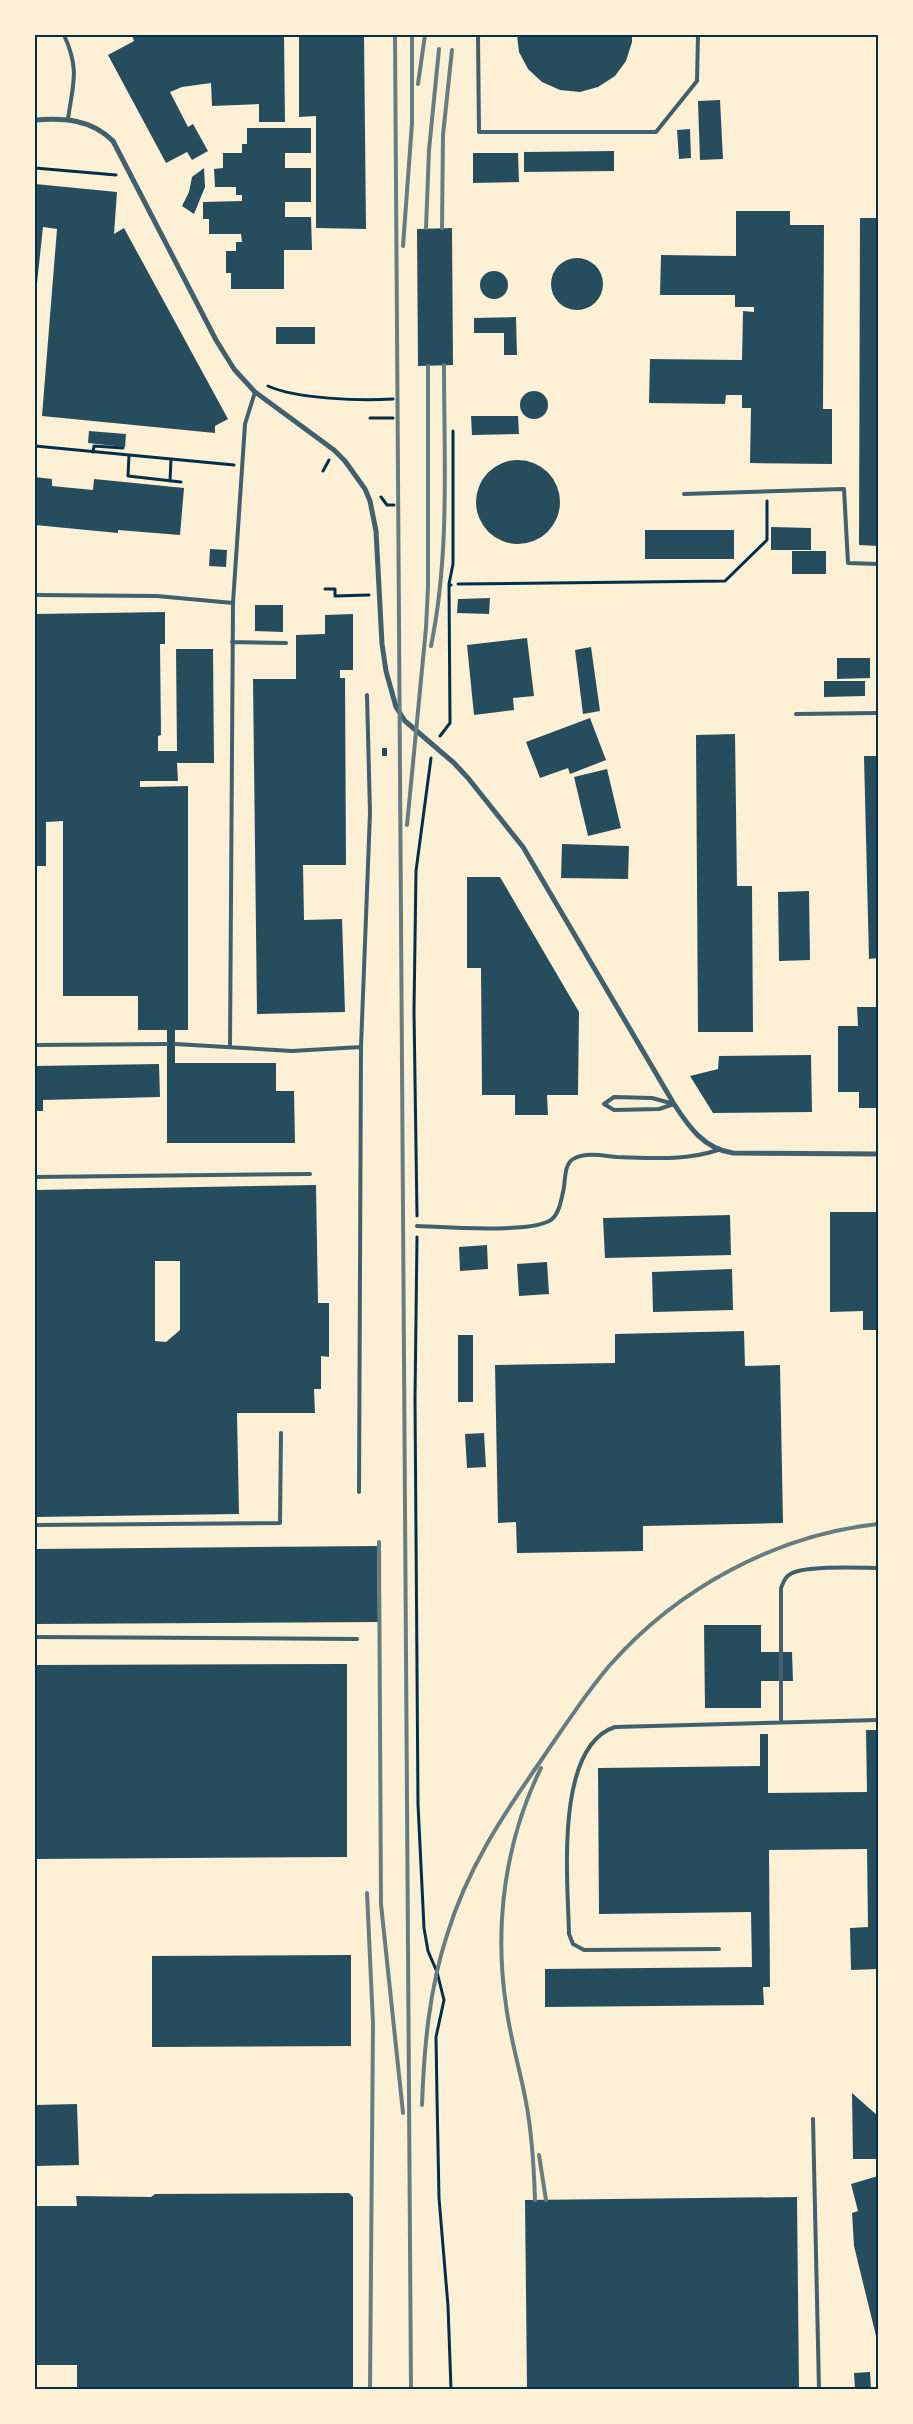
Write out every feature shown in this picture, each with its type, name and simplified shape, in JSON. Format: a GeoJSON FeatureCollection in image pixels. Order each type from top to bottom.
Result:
{"type":"FeatureCollection","features":[{"type":"Feature","properties":{"kind":"street"},"geometry":{"type":"LineString","coordinates":[[35,120],[68,119],[95,127],[109,136],[119,148],[216,340],[234,369],[256,392],[334,450],[345,461],[365,489],[370,501],[376,531],[382,644],[392,697],[405,721],[454,763],[523,847],[690,1128],[705,1142],[718,1150],[742,1154],[878,1154]]}},
{"type":"Feature","properties":{"kind":"lane"},"geometry":{"type":"LineString","coordinates":[[64,35],[72,52],[75,67],[68,119]]}},
{"type":"Feature","properties":{"kind":"lane"},"geometry":{"type":"LineString","coordinates":[[478,35],[480,132],[656,132],[697,81],[698,35]]}},
{"type":"Feature","properties":{"kind":"lane"},"geometry":{"type":"LineString","coordinates":[[230,1047],[232,603],[245,424],[256,392]]}},
{"type":"Feature","properties":{"kind":"lane"},"geometry":{"type":"LineString","coordinates":[[684,494],[844,489],[848,563],[878,564]]}},
{"type":"Feature","properties":{"kind":"lane"},"geometry":{"type":"LineString","coordinates":[[35,595],[157,596],[232,603]]}},
{"type":"Feature","properties":{"kind":"lane"},"geometry":{"type":"LineString","coordinates":[[232,642],[286,643]]}},
{"type":"Feature","properties":{"kind":"lane"},"geometry":{"type":"LineString","coordinates":[[359,1492],[362,1046],[370,813],[367,695]]}},
{"type":"Feature","properties":{"kind":"lane"},"geometry":{"type":"LineString","coordinates":[[796,714],[878,713]]}},
{"type":"Feature","properties":{"kind":"lane"},"geometry":{"type":"LineString","coordinates":[[35,1045],[167,1044]]}},
{"type":"Feature","properties":{"kind":"lane"},"geometry":{"type":"LineString","coordinates":[[175,1044],[292,1050],[362,1046]]}},
{"type":"Feature","properties":{"kind":"lane"},"geometry":{"type":"LineString","coordinates":[[617,1097],[652,1098],[674,1104],[659,1110],[614,1110],[604,1104],[617,1097]]}},
{"type":"Feature","properties":{"kind":"lane"},"geometry":{"type":"LineString","coordinates":[[417,1226],[490,1229],[544,1224],[553,1219],[559,1209],[567,1166],[575,1158],[590,1156],[672,1159],[697,1157],[718,1150]]}},
{"type":"Feature","properties":{"kind":"lane"},"geometry":{"type":"LineString","coordinates":[[35,1177],[310,1174]]}},
{"type":"Feature","properties":{"kind":"lane"},"geometry":{"type":"LineString","coordinates":[[35,1525],[280,1522],[281,1433]]}},
{"type":"Feature","properties":{"kind":"lane"},"geometry":{"type":"LineString","coordinates":[[782,1722],[781,1588],[784,1580],[789,1575],[804,1569],[878,1568]]}},
{"type":"Feature","properties":{"kind":"lane"},"geometry":{"type":"LineString","coordinates":[[35,1636],[357,1639]]}},
{"type":"Feature","properties":{"kind":"lane"},"geometry":{"type":"LineString","coordinates":[[720,1949],[584,1950],[573,1944],[569,1934],[568,1834],[578,1768],[588,1748],[597,1736],[615,1727],[878,1720]]}},
{"type":"Feature","properties":{"kind":"lane"},"geometry":{"type":"LineString","coordinates":[[813,2119],[819,2389]]}},
{"type":"Feature","properties":{"kind":"path"},"geometry":{"type":"LineString","coordinates":[[35,168],[116,175]]}},
{"type":"Feature","properties":{"kind":"path"},"geometry":{"type":"LineString","coordinates":[[256,392],[265,384],[280,391],[331,397],[393,399]]}},
{"type":"Feature","properties":{"kind":"path"},"geometry":{"type":"LineString","coordinates":[[370,418],[394,418]]}},
{"type":"Feature","properties":{"kind":"path"},"geometry":{"type":"LineString","coordinates":[[439,737],[450,723],[453,431]]}},
{"type":"Feature","properties":{"kind":"path"},"geometry":{"type":"LineString","coordinates":[[35,446],[242,466]]}},
{"type":"Feature","properties":{"kind":"path"},"geometry":{"type":"LineString","coordinates":[[93,452],[94,446],[123,448]]}},
{"type":"Feature","properties":{"kind":"path"},"geometry":{"type":"LineString","coordinates":[[129,455],[128,476],[181,482]]}},
{"type":"Feature","properties":{"kind":"path"},"geometry":{"type":"LineString","coordinates":[[170,481],[171,459]]}},
{"type":"Feature","properties":{"kind":"path"},"geometry":{"type":"LineString","coordinates":[[458,584],[725,581],[767,540],[767,492]]}},
{"type":"Feature","properties":{"kind":"path"},"geometry":{"type":"LineString","coordinates":[[325,589],[335,589],[335,596],[380,595]]}},
{"type":"Feature","properties":{"kind":"path"},"geometry":{"type":"LineString","coordinates":[[432,745],[416,872],[414,1011],[417,1226],[415,1428],[418,1804],[424,1928],[428,1951],[437,1972],[444,2000],[436,2037],[437,2107],[439,2198],[448,2306],[451,2389]]}},
{"type":"Feature","properties":{"kind":"building"},"geometry":{"type":"Polygon","coordinates":[[[132,35],[284,35],[285,122],[259,122],[259,104],[212,106],[211,83],[182,87],[170,92],[188,127],[193,124],[208,151],[192,160],[187,152],[166,163],[108,55],[134,41],[132,35]]]}},
{"type":"Feature","properties":{"kind":"building"},"geometry":{"type":"Polygon","coordinates":[[[299,35],[364,35],[366,229],[316,228],[316,116],[299,117],[299,35]]]}},
{"type":"Feature","properties":{"kind":"building"},"geometry":{"type":"Polygon","coordinates":[[[517,35],[632,35],[632,42],[626,61],[615,76],[598,87],[580,92],[560,90],[542,82],[528,69],[519,52],[517,35]]]}},
{"type":"Feature","properties":{"kind":"building"},"geometry":{"type":"Polygon","coordinates":[[[720,100],[723,159],[700,160],[698,101],[720,100]]]}},
{"type":"Feature","properties":{"kind":"building"},"geometry":{"type":"Polygon","coordinates":[[[247,128],[311,128],[311,153],[285,153],[285,168],[311,168],[311,202],[285,202],[285,217],[311,217],[312,250],[284,250],[284,289],[231,289],[231,273],[226,273],[226,251],[236,251],[236,242],[242,242],[241,234],[209,234],[209,219],[203,219],[203,202],[242,201],[242,195],[236,195],[236,187],[215,187],[214,169],[223,168],[223,153],[242,153],[242,144],[247,144],[247,128]]]}},
{"type":"Feature","properties":{"kind":"building"},"geometry":{"type":"Polygon","coordinates":[[[690,129],[691,158],[679,159],[677,130],[690,129]]]}},
{"type":"Feature","properties":{"kind":"building"},"geometry":{"type":"Polygon","coordinates":[[[614,151],[614,171],[524,172],[524,152],[614,151]]]}},
{"type":"Feature","properties":{"kind":"building"},"geometry":{"type":"Polygon","coordinates":[[[473,153],[518,153],[519,182],[473,183],[473,153]]]}},
{"type":"Feature","properties":{"kind":"building"},"geometry":{"type":"Polygon","coordinates":[[[204,168],[205,187],[194,214],[182,206],[189,192],[192,177],[204,168]]]}},
{"type":"Feature","properties":{"kind":"building"},"geometry":{"type":"Polygon","coordinates":[[[35,184],[117,192],[114,234],[124,228],[228,419],[215,426],[215,433],[42,416],[57,229],[43,227],[35,302],[35,184]]]}},
{"type":"Feature","properties":{"kind":"building"},"geometry":{"type":"Polygon","coordinates":[[[736,211],[790,211],[790,225],[824,225],[823,409],[832,409],[832,464],[750,463],[751,408],[742,408],[742,395],[726,395],[725,404],[649,403],[650,359],[742,360],[743,311],[754,312],[754,307],[735,307],[735,295],[660,295],[661,255],[736,256],[736,211]]]}},
{"type":"Feature","properties":{"kind":"building"},"geometry":{"type":"Polygon","coordinates":[[[860,218],[878,218],[878,546],[859,545],[860,218]]]}},
{"type":"Feature","properties":{"kind":"building"},"geometry":{"type":"Polygon","coordinates":[[[452,228],[453,365],[418,366],[417,229],[452,228]]]}},
{"type":"Feature","properties":{"kind":"building"},"geometry":{"type":"Polygon","coordinates":[[[577,258],[587,260],[595,266],[601,274],[603,284],[601,294],[595,302],[587,308],[577,310],[567,308],[559,302],[553,294],[551,284],[553,274],[559,266],[567,260],[577,258]]]}},
{"type":"Feature","properties":{"kind":"building"},"geometry":{"type":"Polygon","coordinates":[[[494,271],[504,275],[508,285],[504,295],[494,299],[484,295],[480,285],[484,275],[494,271]]]}},
{"type":"Feature","properties":{"kind":"building"},"geometry":{"type":"Polygon","coordinates":[[[516,317],[517,355],[504,355],[504,333],[474,333],[474,318],[516,317]]]}},
{"type":"Feature","properties":{"kind":"building"},"geometry":{"type":"Polygon","coordinates":[[[276,327],[315,327],[315,344],[276,344],[276,327]]]}},
{"type":"Feature","properties":{"kind":"building"},"geometry":{"type":"Polygon","coordinates":[[[534,391],[544,395],[548,405],[544,415],[534,419],[524,415],[520,405],[524,395],[534,391]]]}},
{"type":"Feature","properties":{"kind":"building"},"geometry":{"type":"Polygon","coordinates":[[[471,416],[518,416],[519,434],[472,435],[471,416]]]}},
{"type":"Feature","properties":{"kind":"building"},"geometry":{"type":"Polygon","coordinates":[[[89,431],[126,434],[125,447],[88,443],[89,431]]]}},
{"type":"Feature","properties":{"kind":"building"},"geometry":{"type":"Polygon","coordinates":[[[518,460],[541,467],[553,479],[560,502],[553,525],[541,537],[518,544],[495,537],[483,525],[476,502],[483,479],[495,467],[518,460]]]}},
{"type":"Feature","properties":{"kind":"building"},"geometry":{"type":"Polygon","coordinates":[[[35,477],[52,479],[52,486],[93,490],[94,479],[184,488],[180,535],[118,530],[118,533],[35,525],[35,477]]]}},
{"type":"Feature","properties":{"kind":"building"},"geometry":{"type":"Polygon","coordinates":[[[771,527],[811,528],[811,550],[771,550],[771,527]]]}},
{"type":"Feature","properties":{"kind":"building"},"geometry":{"type":"Polygon","coordinates":[[[645,530],[734,530],[734,559],[645,559],[645,530]]]}},
{"type":"Feature","properties":{"kind":"building"},"geometry":{"type":"Polygon","coordinates":[[[210,549],[227,550],[226,567],[209,566],[210,549]]]}},
{"type":"Feature","properties":{"kind":"building"},"geometry":{"type":"Polygon","coordinates":[[[792,551],[826,551],[826,574],[792,574],[792,551]]]}},
{"type":"Feature","properties":{"kind":"building"},"geometry":{"type":"Polygon","coordinates":[[[490,598],[489,614],[457,613],[458,599],[490,598]]]}},
{"type":"Feature","properties":{"kind":"building"},"geometry":{"type":"Polygon","coordinates":[[[255,605],[283,605],[283,632],[255,631],[255,605]]]}},
{"type":"Feature","properties":{"kind":"building"},"geometry":{"type":"Polygon","coordinates":[[[165,612],[165,644],[160,644],[161,735],[158,736],[158,751],[177,751],[176,649],[213,649],[214,763],[177,763],[178,781],[140,781],[140,787],[188,786],[188,1030],[175,1030],[175,1063],[276,1063],[276,1091],[294,1091],[295,1143],[167,1143],[167,1030],[138,1030],[138,996],[63,996],[63,821],[46,822],[46,866],[35,866],[35,614],[165,612]]]}},
{"type":"Feature","properties":{"kind":"building"},"geometry":{"type":"Polygon","coordinates":[[[353,614],[353,670],[340,670],[340,678],[345,678],[346,865],[303,865],[304,920],[342,919],[345,1012],[257,1014],[253,679],[296,679],[296,635],[325,634],[325,615],[353,614]]]}},
{"type":"Feature","properties":{"kind":"building"},"geometry":{"type":"Polygon","coordinates":[[[527,638],[534,696],[513,698],[514,710],[474,715],[467,645],[527,638]]]}},
{"type":"Feature","properties":{"kind":"building"},"geometry":{"type":"Polygon","coordinates":[[[591,647],[600,711],[583,714],[575,650],[591,647]]]}},
{"type":"Feature","properties":{"kind":"building"},"geometry":{"type":"Polygon","coordinates":[[[837,658],[870,658],[870,678],[837,679],[837,658]]]}},
{"type":"Feature","properties":{"kind":"building"},"geometry":{"type":"Polygon","coordinates":[[[824,681],[865,681],[865,696],[824,697],[824,681]]]}},
{"type":"Feature","properties":{"kind":"building"},"geometry":{"type":"Polygon","coordinates":[[[590,718],[606,760],[570,774],[568,768],[540,778],[526,742],[590,718]]]}},
{"type":"Feature","properties":{"kind":"building"},"geometry":{"type":"Polygon","coordinates":[[[735,734],[737,886],[752,886],[753,1032],[698,1032],[696,735],[735,734]]]}},
{"type":"Feature","properties":{"kind":"building"},"geometry":{"type":"Polygon","coordinates":[[[382,748],[387,748],[387,756],[382,756],[382,748]]]}},
{"type":"Feature","properties":{"kind":"building"},"geometry":{"type":"Polygon","coordinates":[[[864,756],[878,756],[878,958],[869,959],[864,756]]]}},
{"type":"Feature","properties":{"kind":"building"},"geometry":{"type":"Polygon","coordinates":[[[607,769],[621,828],[588,836],[574,777],[607,769]]]}},
{"type":"Feature","properties":{"kind":"building"},"geometry":{"type":"Polygon","coordinates":[[[562,844],[629,846],[628,879],[561,878],[562,844]]]}},
{"type":"Feature","properties":{"kind":"building"},"geometry":{"type":"Polygon","coordinates":[[[467,877],[500,877],[579,1012],[578,1095],[547,1095],[548,1115],[515,1115],[515,1095],[482,1095],[481,968],[467,968],[467,877]]]}},
{"type":"Feature","properties":{"kind":"building"},"geometry":{"type":"Polygon","coordinates":[[[809,891],[810,960],[779,961],[778,892],[809,891]]]}},
{"type":"Feature","properties":{"kind":"building"},"geometry":{"type":"Polygon","coordinates":[[[857,1007],[878,1007],[878,1108],[859,1108],[859,1092],[838,1092],[838,1026],[858,1026],[857,1007]]]}},
{"type":"Feature","properties":{"kind":"building"},"geometry":{"type":"Polygon","coordinates":[[[811,1055],[812,1112],[713,1113],[690,1076],[718,1069],[719,1056],[811,1055]]]}},
{"type":"Feature","properties":{"kind":"building"},"geometry":{"type":"Polygon","coordinates":[[[159,1064],[160,1097],[43,1100],[43,1111],[35,1111],[35,1066],[159,1064]]]}},
{"type":"Feature","properties":{"kind":"building"},"geometry":{"type":"Polygon","coordinates":[[[316,1185],[318,1303],[329,1303],[329,1357],[321,1356],[321,1389],[314,1389],[315,1413],[237,1413],[239,1514],[35,1517],[35,1190],[316,1185]],[[155,1261],[155,1341],[166,1342],[180,1330],[180,1261],[155,1261]]]}},
{"type":"Feature","properties":{"kind":"building"},"geometry":{"type":"Polygon","coordinates":[[[830,1212],[878,1212],[878,1330],[863,1330],[863,1311],[830,1312],[830,1212]]]}},
{"type":"Feature","properties":{"kind":"building"},"geometry":{"type":"Polygon","coordinates":[[[730,1215],[731,1255],[605,1258],[603,1218],[730,1215]]]}},
{"type":"Feature","properties":{"kind":"building"},"geometry":{"type":"Polygon","coordinates":[[[487,1245],[488,1269],[460,1271],[459,1247],[487,1245]]]}},
{"type":"Feature","properties":{"kind":"building"},"geometry":{"type":"Polygon","coordinates":[[[547,1262],[549,1294],[519,1296],[517,1264],[547,1262]]]}},
{"type":"Feature","properties":{"kind":"building"},"geometry":{"type":"Polygon","coordinates":[[[732,1269],[733,1310],[653,1312],[652,1272],[732,1269]]]}},
{"type":"Feature","properties":{"kind":"building"},"geometry":{"type":"Polygon","coordinates":[[[744,1331],[745,1366],[780,1365],[783,1523],[643,1526],[643,1551],[517,1553],[516,1522],[498,1523],[495,1365],[615,1363],[615,1334],[744,1331]]]}},
{"type":"Feature","properties":{"kind":"building"},"geometry":{"type":"Polygon","coordinates":[[[458,1335],[473,1335],[473,1402],[458,1402],[458,1335]]]}},
{"type":"Feature","properties":{"kind":"building"},"geometry":{"type":"Polygon","coordinates":[[[484,1433],[486,1467],[467,1468],[465,1434],[484,1433]]]}},
{"type":"Feature","properties":{"kind":"building"},"geometry":{"type":"Polygon","coordinates":[[[377,1546],[378,1622],[35,1624],[35,1549],[377,1546]]]}},
{"type":"Feature","properties":{"kind":"building"},"geometry":{"type":"Polygon","coordinates":[[[704,1625],[761,1625],[761,1652],[792,1652],[793,1681],[761,1681],[761,1708],[705,1708],[704,1625]]]}},
{"type":"Feature","properties":{"kind":"building"},"geometry":{"type":"Polygon","coordinates":[[[347,1664],[347,1857],[35,1859],[35,1665],[347,1664]]]}},
{"type":"Feature","properties":{"kind":"building"},"geometry":{"type":"Polygon","coordinates":[[[866,1730],[878,1730],[878,1969],[851,1970],[850,1928],[868,1927],[867,1849],[769,1850],[770,1987],[763,1987],[764,2005],[545,2007],[545,1969],[752,1967],[751,1912],[599,1914],[598,1768],[760,1766],[760,1734],[768,1734],[768,1793],[867,1792],[866,1730]]]}},
{"type":"Feature","properties":{"kind":"building"},"geometry":{"type":"Polygon","coordinates":[[[351,1955],[351,2046],[152,2047],[152,1956],[351,1955]]]}},
{"type":"Feature","properties":{"kind":"building"},"geometry":{"type":"Polygon","coordinates":[[[852,2093],[878,2116],[878,2159],[853,2159],[852,2093]]]}},
{"type":"Feature","properties":{"kind":"building"},"geometry":{"type":"Polygon","coordinates":[[[77,2104],[79,2165],[35,2166],[35,2105],[77,2104]]]}},
{"type":"Feature","properties":{"kind":"building"},"geometry":{"type":"Polygon","coordinates":[[[878,2176],[877,2340],[854,2246],[852,2213],[858,2211],[851,2184],[878,2176]]]}},
{"type":"Feature","properties":{"kind":"building"},"geometry":{"type":"Polygon","coordinates":[[[349,2193],[353,2197],[353,2389],[77,2389],[77,2365],[35,2365],[35,2206],[77,2206],[76,2196],[151,2197],[155,2194],[349,2193]]]}},
{"type":"Feature","properties":{"kind":"building"},"geometry":{"type":"Polygon","coordinates":[[[797,2197],[799,2389],[527,2389],[525,2200],[797,2197]]]}},
{"type":"Feature","properties":{"kind":"building"},"geometry":{"type":"Polygon","coordinates":[[[870,2372],[871,2389],[855,2389],[854,2373],[870,2372]]]}},
{"type":"Feature","properties":{"kind":"railway"},"geometry":{"type":"LineString","coordinates":[[395,35],[411,2389]]}},
{"type":"Feature","properties":{"kind":"railway"},"geometry":{"type":"LineString","coordinates":[[403,246],[412,123],[412,35]]}},
{"type":"Feature","properties":{"kind":"railway"},"geometry":{"type":"LineString","coordinates":[[418,84],[425,35]]}},
{"type":"Feature","properties":{"kind":"railway"},"geometry":{"type":"LineString","coordinates":[[426,228],[429,150],[439,49]]}},
{"type":"Feature","properties":{"kind":"railway"},"geometry":{"type":"LineString","coordinates":[[442,228],[443,135],[452,50]]}},
{"type":"Feature","properties":{"kind":"railway"},"geometry":{"type":"LineString","coordinates":[[431,646],[441,576],[445,506],[444,365]]}},
{"type":"Feature","properties":{"kind":"railway"},"geometry":{"type":"LineString","coordinates":[[407,825],[426,628],[428,587],[428,366]]}},
{"type":"Feature","properties":{"kind":"railway"},"geometry":{"type":"LineString","coordinates":[[422,2105],[428,2019],[441,1956],[455,1911],[487,1843],[500,1822],[601,1676],[637,1637],[666,1612],[698,1589],[731,1570],[766,1553],[803,1540],[840,1530],[878,1524]]}},
{"type":"Feature","properties":{"kind":"railway"},"geometry":{"type":"LineString","coordinates":[[379,1542],[381,1904],[403,2113]]}},
{"type":"Feature","properties":{"kind":"railway"},"geometry":{"type":"LineString","coordinates":[[535,2200],[530,2126],[508,2017],[501,1944],[502,1914],[511,1854],[529,1796],[541,1768]]}},
{"type":"Feature","properties":{"kind":"railway"},"geometry":{"type":"LineString","coordinates":[[367,1893],[373,2023],[370,2389]]}},
{"type":"Feature","properties":{"kind":"railway"},"geometry":{"type":"LineString","coordinates":[[539,2155],[546,2200]]}}]}
